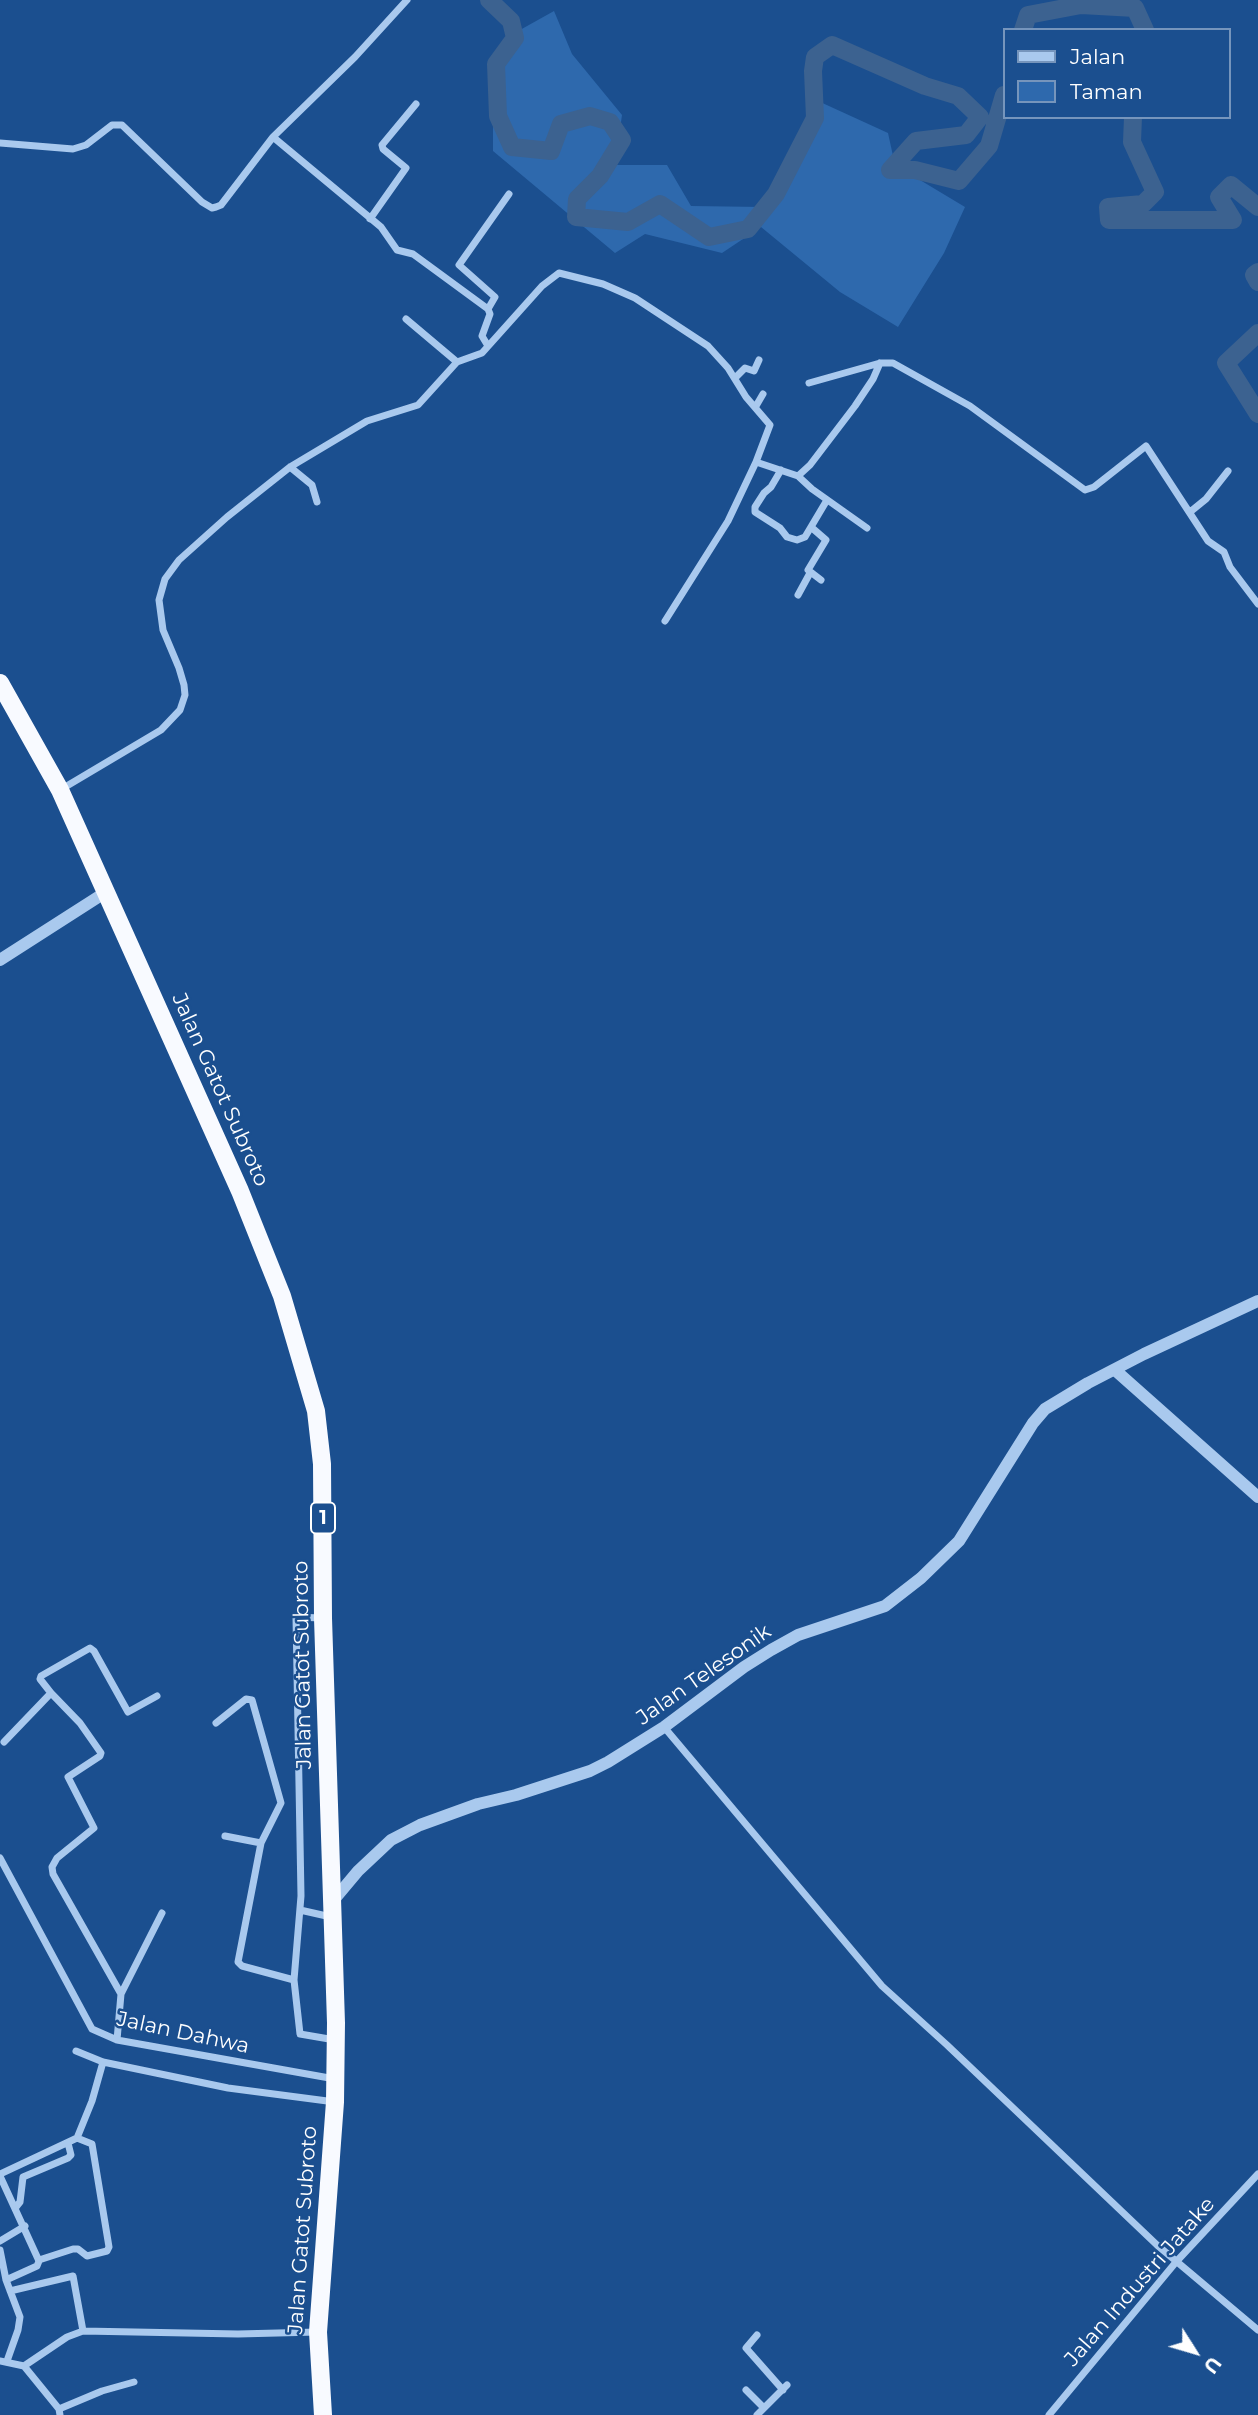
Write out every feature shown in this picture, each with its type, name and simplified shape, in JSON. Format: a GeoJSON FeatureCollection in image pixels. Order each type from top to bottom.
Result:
{"type":"FeatureCollection","features":[{"type":"Feature","properties":{"kind":"highway","name":"Jalan Gatot Subroto"},"geometry":{"type":"LineString","coordinates":[[1,685],[60,790],[240,1191],[282,1296],[316,1411],[321,1464],[335,2040],[335,2102],[318,2332],[323,2415]]}},
{"type":"Feature","properties":{"kind":"street"},"geometry":{"type":"LineString","coordinates":[[0,144],[74,149],[86,145],[112,125],[122,125],[202,202],[212,208],[221,205],[273,137],[355,57],[407,0]]}},
{"type":"Feature","properties":{"kind":"street"},"geometry":{"type":"LineString","coordinates":[[370,219],[406,168],[383,149],[382,145],[416,104]]}},
{"type":"Feature","properties":{"kind":"street"},"geometry":{"type":"LineString","coordinates":[[273,137],[381,228],[397,250],[413,254],[488,309],[491,314],[482,338],[488,346]]}},
{"type":"Feature","properties":{"kind":"street"},"geometry":{"type":"LineString","coordinates":[[488,309],[495,297],[459,265],[509,194]]}},
{"type":"Feature","properties":{"kind":"street"},"geometry":{"type":"LineString","coordinates":[[60,790],[161,730],[180,710],[185,695],[184,685],[163,630],[159,600],[170,570],[207,534],[290,467],[367,421],[418,405],[457,362],[478,356],[542,286],[561,272],[603,284],[635,298],[708,346],[719,356],[746,397],[770,425],[728,521],[665,621]]}},
{"type":"Feature","properties":{"kind":"street"},"geometry":{"type":"LineString","coordinates":[[406,319],[457,362]]}},
{"type":"Feature","properties":{"kind":"street"},"geometry":{"type":"LineString","coordinates":[[735,378],[745,368],[753,371],[760,360]]}},
{"type":"Feature","properties":{"kind":"street"},"geometry":{"type":"LineString","coordinates":[[809,383],[880,363],[893,363],[958,398],[1085,489],[1094,487],[1146,446],[1208,541],[1224,552],[1230,567],[1258,604]]}},
{"type":"Feature","properties":{"kind":"street"},"geometry":{"type":"LineString","coordinates":[[798,476],[810,465],[855,406],[880,363]]}},
{"type":"Feature","properties":{"kind":"street"},"geometry":{"type":"LineString","coordinates":[[756,406],[763,394]]}},
{"type":"Feature","properties":{"kind":"street"},"geometry":{"type":"LineString","coordinates":[[756,462],[798,476],[867,528]]}},
{"type":"Feature","properties":{"kind":"street"},"geometry":{"type":"LineString","coordinates":[[290,467],[312,485],[317,502]]}},
{"type":"Feature","properties":{"kind":"street"},"geometry":{"type":"LineString","coordinates":[[780,470],[771,487],[764,492],[755,512],[792,539],[805,537],[827,500]]}},
{"type":"Feature","properties":{"kind":"street"},"geometry":{"type":"LineString","coordinates":[[1190,512],[1206,499],[1228,471]]}},
{"type":"Feature","properties":{"kind":"street"},"geometry":{"type":"LineString","coordinates":[[798,595],[810,573],[808,569],[826,540],[811,527]]}},
{"type":"Feature","properties":{"kind":"street"},"geometry":{"type":"LineString","coordinates":[[810,573],[821,580]]}},
{"type":"Feature","properties":{"kind":"street"},"geometry":{"type":"LineString","coordinates":[[0,960],[106,892]]}},
{"type":"Feature","properties":{"kind":"street","name":"Jalan Telesonik"},"geometry":{"type":"LineString","coordinates":[[332,1910],[358,1871],[391,1840],[478,1804],[516,1795],[590,1771],[664,1727],[744,1667],[780,1644],[809,1631],[873,1611],[903,1593],[960,1541],[1042,1412],[1062,1398],[1144,1354],[1258,1301]]}},
{"type":"Feature","properties":{"kind":"street"},"geometry":{"type":"LineString","coordinates":[[1115,1370],[1258,1497]]}},
{"type":"Feature","properties":{"kind":"street"},"geometry":{"type":"LineString","coordinates":[[323,1618],[296,1617],[300,1910],[295,1980],[300,2034],[335,2040]]}},
{"type":"Feature","properties":{"kind":"street"},"geometry":{"type":"LineString","coordinates":[[121,1994],[53,1874],[52,1867],[57,1858],[94,1828],[68,1777],[101,1754],[93,1738],[40,1679],[90,1648],[128,1712],[157,1696]]}},
{"type":"Feature","properties":{"kind":"street"},"geometry":{"type":"LineString","coordinates":[[4,1742],[51,1693]]}},
{"type":"Feature","properties":{"kind":"street"},"geometry":{"type":"LineString","coordinates":[[216,1723],[246,1699],[252,1700],[281,1803],[261,1843],[238,1962],[242,1966],[295,1980]]}},
{"type":"Feature","properties":{"kind":"street"},"geometry":{"type":"LineString","coordinates":[[664,1727],[882,1986],[1176,2262],[1258,2330]]}},
{"type":"Feature","properties":{"kind":"street"},"geometry":{"type":"LineString","coordinates":[[225,1836],[261,1843]]}},
{"type":"Feature","properties":{"kind":"street","name":"Jalan Dahwa"},"geometry":{"type":"LineString","coordinates":[[0,1858],[92,2029],[117,2040],[335,2079]]}},
{"type":"Feature","properties":{"kind":"street"},"geometry":{"type":"LineString","coordinates":[[300,1910],[332,1910]]}},
{"type":"Feature","properties":{"kind":"street"},"geometry":{"type":"LineString","coordinates":[[117,2040],[121,1994],[162,1913]]}},
{"type":"Feature","properties":{"kind":"street"},"geometry":{"type":"LineString","coordinates":[[76,2051],[103,2062],[228,2088],[335,2102]]}},
{"type":"Feature","properties":{"kind":"street"},"geometry":{"type":"LineString","coordinates":[[6,2280],[37,2266],[39,2260],[0,2175],[77,2138],[92,2101],[103,2062]]}},
{"type":"Feature","properties":{"kind":"street"},"geometry":{"type":"LineString","coordinates":[[39,2260],[73,2249],[78,2249],[87,2256],[107,2251],[109,2247],[92,2144],[77,2138]]}},
{"type":"Feature","properties":{"kind":"street"},"geometry":{"type":"LineString","coordinates":[[16,2207],[20,2202],[23,2177],[68,2158],[71,2155],[68,2143]]}},
{"type":"Feature","properties":{"kind":"street","name":"Jalan Industri Jatake"},"geometry":{"type":"LineString","coordinates":[[1049,2415],[1176,2262],[1258,2174]]}},
{"type":"Feature","properties":{"kind":"street"},"geometry":{"type":"LineString","coordinates":[[0,2241],[25,2226]]}},
{"type":"Feature","properties":{"kind":"street"},"geometry":{"type":"LineString","coordinates":[[0,2250],[6,2280],[20,2323],[4,2361],[24,2366],[59,2412],[102,2391],[134,2382]]}},
{"type":"Feature","properties":{"kind":"street"},"geometry":{"type":"LineString","coordinates":[[10,2291],[72,2276],[83,2331]]}},
{"type":"Feature","properties":{"kind":"street"},"geometry":{"type":"LineString","coordinates":[[24,2366],[67,2337],[83,2331],[318,2332]]}},
{"type":"Feature","properties":{"kind":"street"},"geometry":{"type":"LineString","coordinates":[[757,2335],[746,2348],[785,2388],[757,2415]]}},
{"type":"Feature","properties":{"kind":"street"},"geometry":{"type":"LineString","coordinates":[[746,2390],[764,2408]]}},
{"type":"Feature","properties":{"kind":"green space"},"geometry":{"type":"Polygon","coordinates":[[[554,11],[572,54],[622,115],[615,165],[667,165],[691,206],[763,207],[818,101],[888,133],[895,165],[965,207],[944,253],[898,327],[840,292],[761,227],[722,253],[645,234],[615,253],[493,151],[493,57],[511,35],[554,11]]]}},
{"type":"Feature","properties":{"kind":"waterway"},"geometry":{"type":"LineString","coordinates":[[489,0],[511,21],[515,38],[496,64],[498,116],[512,147],[551,151],[561,124],[590,116],[610,122],[622,140],[600,176],[577,199],[576,217],[628,222],[660,204],[709,237],[748,229],[776,194],[815,118],[815,57],[832,45],[925,86],[958,96],[980,117],[966,135],[916,141],[890,170],[915,170],[959,181],[989,146],[1002,102]]}},
{"type":"Feature","properties":{"kind":"waterway"},"geometry":{"type":"LineString","coordinates":[[1024,28],[1028,15],[1081,5],[1135,8],[1144,28]]}},
{"type":"Feature","properties":{"kind":"waterway"},"geometry":{"type":"LineString","coordinates":[[1133,119],[1132,142],[1155,192],[1143,204],[1108,207],[1109,220],[1233,220],[1219,197],[1231,185],[1258,207]]}},
{"type":"Feature","properties":{"kind":"waterway"},"geometry":{"type":"LineString","coordinates":[[1258,272],[1254,275],[1258,282]]}},
{"type":"Feature","properties":{"kind":"waterway"},"geometry":{"type":"LineString","coordinates":[[1258,333],[1226,363],[1258,414]]}}]}
